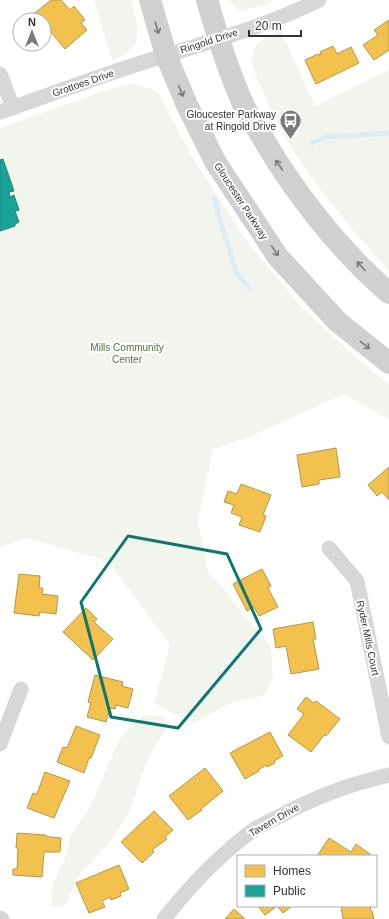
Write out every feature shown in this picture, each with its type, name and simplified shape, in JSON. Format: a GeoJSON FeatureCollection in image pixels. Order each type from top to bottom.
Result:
{"type":"FeatureCollection","features":[{"type":"Feature","properties":{"kind":"main road","name":"Gloucester Parkway"},"geometry":{"type":"LineString","coordinates":[[150,0],[166,55],[216,163],[278,257],[338,322],[389,363]]}},
{"type":"Feature","properties":{"kind":"main road"},"geometry":{"type":"LineString","coordinates":[[207,0],[218,38],[243,104],[270,152],[288,179],[329,232],[372,279],[389,293]]}},
{"type":"Feature","properties":{"kind":"street","name":"Ringold Drive"},"geometry":{"type":"LineString","coordinates":[[166,55],[275,20],[319,0]]}},
{"type":"Feature","properties":{"kind":"street","name":"Grottoes Drive"},"geometry":{"type":"LineString","coordinates":[[6,110],[166,55]]}},
{"type":"Feature","properties":{"kind":"street"},"geometry":{"type":"LineString","coordinates":[[0,74],[6,110]]}},
{"type":"Feature","properties":{"kind":"street","name":"Ryder Mills Court"},"geometry":{"type":"LineString","coordinates":[[329,548],[356,581],[389,737]]}},
{"type":"Feature","properties":{"kind":"street"},"geometry":{"type":"LineString","coordinates":[[0,744],[21,689]]}},
{"type":"Feature","properties":{"kind":"street","name":"Tavern Drive"},"geometry":{"type":"LineString","coordinates":[[164,919],[188,889],[211,865],[253,830],[304,802],[363,780],[389,775]]}},
{"type":"Feature","properties":{"kind":"highlighted area"},"geometry":{"type":"Polygon","coordinates":[[[128,536],[227,554],[261,629],[178,728],[111,717],[81,602],[128,536]]]}},
{"type":"Feature","properties":{"kind":"green space"},"geometry":{"type":"Polygon","coordinates":[[[94,0],[131,0],[137,29],[136,42],[133,48],[127,53],[112,61],[94,0]]]}},
{"type":"Feature","properties":{"kind":"green space"},"geometry":{"type":"Polygon","coordinates":[[[229,0],[275,0],[262,6],[239,11],[229,0]]]}},
{"type":"Feature","properties":{"kind":"green space"},"geometry":{"type":"Polygon","coordinates":[[[281,31],[315,106],[389,70],[389,271],[334,207],[301,161],[272,113],[255,74],[252,56],[257,44],[269,36],[281,31]]]}},
{"type":"Feature","properties":{"kind":"green space","name":"Mills Community Center"},"geometry":{"type":"Polygon","coordinates":[[[135,83],[158,92],[191,155],[245,239],[300,306],[363,364],[389,384],[389,419],[344,394],[246,438],[213,449],[198,521],[208,572],[222,586],[237,607],[271,646],[273,677],[265,695],[233,702],[193,723],[154,703],[170,645],[108,561],[26,538],[0,547],[0,128],[113,88],[135,83]]]}},
{"type":"Feature","properties":{"kind":"green space"},"geometry":{"type":"Polygon","coordinates":[[[143,715],[165,717],[165,731],[148,758],[130,809],[111,841],[79,875],[65,906],[51,907],[53,884],[64,861],[71,835],[89,809],[119,740],[143,715]]]}},
{"type":"Feature","properties":{"kind":"building: Homes"},"geometry":{"type":"Polygon","coordinates":[[[51,0],[61,0],[70,10],[74,6],[85,20],[81,23],[87,30],[65,49],[52,33],[52,12],[36,12],[51,0]]]}},
{"type":"Feature","properties":{"kind":"building: Homes"},"geometry":{"type":"Polygon","coordinates":[[[389,20],[389,50],[374,60],[363,45],[378,35],[374,30],[389,20]]]}},
{"type":"Feature","properties":{"kind":"building: Homes"},"geometry":{"type":"Polygon","coordinates":[[[333,46],[337,54],[351,47],[359,63],[316,84],[305,60],[321,54],[320,52],[333,46]]]}},
{"type":"Feature","properties":{"kind":"building: Homes"},"geometry":{"type":"Polygon","coordinates":[[[336,448],[340,477],[319,480],[319,484],[302,487],[297,455],[336,448]]]}},
{"type":"Feature","properties":{"kind":"building: Homes"},"geometry":{"type":"Polygon","coordinates":[[[389,467],[389,500],[382,492],[377,496],[368,485],[389,467]]]}},
{"type":"Feature","properties":{"kind":"building: Homes"},"geometry":{"type":"Polygon","coordinates":[[[241,484],[271,495],[263,515],[266,516],[260,532],[239,525],[242,517],[231,513],[234,505],[224,502],[228,491],[237,494],[241,484]]]}},
{"type":"Feature","properties":{"kind":"building: Homes"},"geometry":{"type":"Polygon","coordinates":[[[262,569],[271,586],[268,588],[278,607],[259,616],[254,607],[247,611],[233,584],[262,569]]]}},
{"type":"Feature","properties":{"kind":"building: Homes"},"geometry":{"type":"Polygon","coordinates":[[[19,574],[40,576],[39,588],[43,588],[42,594],[58,596],[56,614],[40,612],[39,616],[14,613],[19,574]]]}},
{"type":"Feature","properties":{"kind":"building: Homes"},"geometry":{"type":"Polygon","coordinates":[[[86,608],[97,619],[94,622],[113,639],[93,660],[63,632],[86,608]]]}},
{"type":"Feature","properties":{"kind":"building: Homes"},"geometry":{"type":"Polygon","coordinates":[[[313,622],[316,639],[313,639],[319,669],[291,674],[286,646],[276,648],[273,629],[313,622]]]}},
{"type":"Feature","properties":{"kind":"building: Homes"},"geometry":{"type":"Polygon","coordinates":[[[95,675],[123,682],[122,686],[133,689],[128,708],[116,705],[115,709],[110,708],[106,722],[87,717],[91,703],[88,702],[95,675]]]}},
{"type":"Feature","properties":{"kind":"building: Homes"},"geometry":{"type":"Polygon","coordinates":[[[306,697],[314,703],[316,701],[340,719],[326,736],[324,735],[311,752],[288,735],[304,714],[297,709],[306,697]]]}},
{"type":"Feature","properties":{"kind":"building: Homes"},"geometry":{"type":"Polygon","coordinates":[[[76,726],[100,735],[91,758],[89,758],[84,773],[57,762],[63,747],[67,748],[76,726]]]}},
{"type":"Feature","properties":{"kind":"building: Homes"},"geometry":{"type":"Polygon","coordinates":[[[270,732],[283,756],[274,761],[275,763],[267,767],[266,765],[245,779],[230,753],[270,732]]]}},
{"type":"Feature","properties":{"kind":"building: Homes"},"geometry":{"type":"Polygon","coordinates":[[[205,768],[223,791],[201,809],[202,810],[188,820],[169,796],[205,768]]]}},
{"type":"Feature","properties":{"kind":"building: Homes"},"geometry":{"type":"Polygon","coordinates":[[[45,772],[70,781],[54,818],[27,808],[33,793],[37,794],[45,772]]]}},
{"type":"Feature","properties":{"kind":"building: Homes"},"geometry":{"type":"Polygon","coordinates":[[[154,811],[173,830],[165,837],[167,839],[152,850],[154,852],[142,863],[121,842],[154,811]]]}},
{"type":"Feature","properties":{"kind":"building: Homes"},"geometry":{"type":"Polygon","coordinates":[[[17,833],[46,835],[61,838],[60,852],[44,852],[42,877],[13,875],[13,869],[17,869],[17,833]]]}},
{"type":"Feature","properties":{"kind":"building: Homes"},"geometry":{"type":"Polygon","coordinates":[[[329,838],[351,852],[356,844],[370,854],[369,855],[318,855],[329,838]]]}},
{"type":"Feature","properties":{"kind":"building: Homes"},"geometry":{"type":"Polygon","coordinates":[[[119,865],[129,889],[120,893],[121,896],[111,900],[110,897],[102,901],[105,907],[89,913],[76,883],[119,865]]]}},
{"type":"Feature","properties":{"kind":"building: Homes"},"geometry":{"type":"Polygon","coordinates":[[[259,907],[276,907],[265,915],[259,907]]]}},
{"type":"Feature","properties":{"kind":"building: Homes"},"geometry":{"type":"Polygon","coordinates":[[[278,907],[291,907],[283,913],[278,907]]]}},
{"type":"Feature","properties":{"kind":"building: Homes"},"geometry":{"type":"Polygon","coordinates":[[[341,907],[370,907],[374,919],[343,919],[341,907]]]}},
{"type":"Feature","properties":{"kind":"building: Homes"},"geometry":{"type":"Polygon","coordinates":[[[234,909],[245,919],[225,919],[234,909]]]}},
{"type":"Feature","properties":{"kind":"building: Public"},"geometry":{"type":"Polygon","coordinates":[[[3,159],[14,191],[9,192],[10,197],[14,195],[19,210],[15,211],[19,222],[15,224],[15,226],[0,231],[0,160],[3,159]]]}},
{"type":"Feature","properties":{"kind":"waterway"},"geometry":{"type":"LineString","coordinates":[[312,143],[326,137],[389,133]]}},
{"type":"Feature","properties":{"kind":"waterway"},"geometry":{"type":"LineString","coordinates":[[214,199],[236,272],[249,288]]}},
{"type":"Feature","properties":{"kind":"place","name":"Gloucester Parkway at Ringold Drive"},"geometry":{"type":"Point","coordinates":[291,140]}}]}
